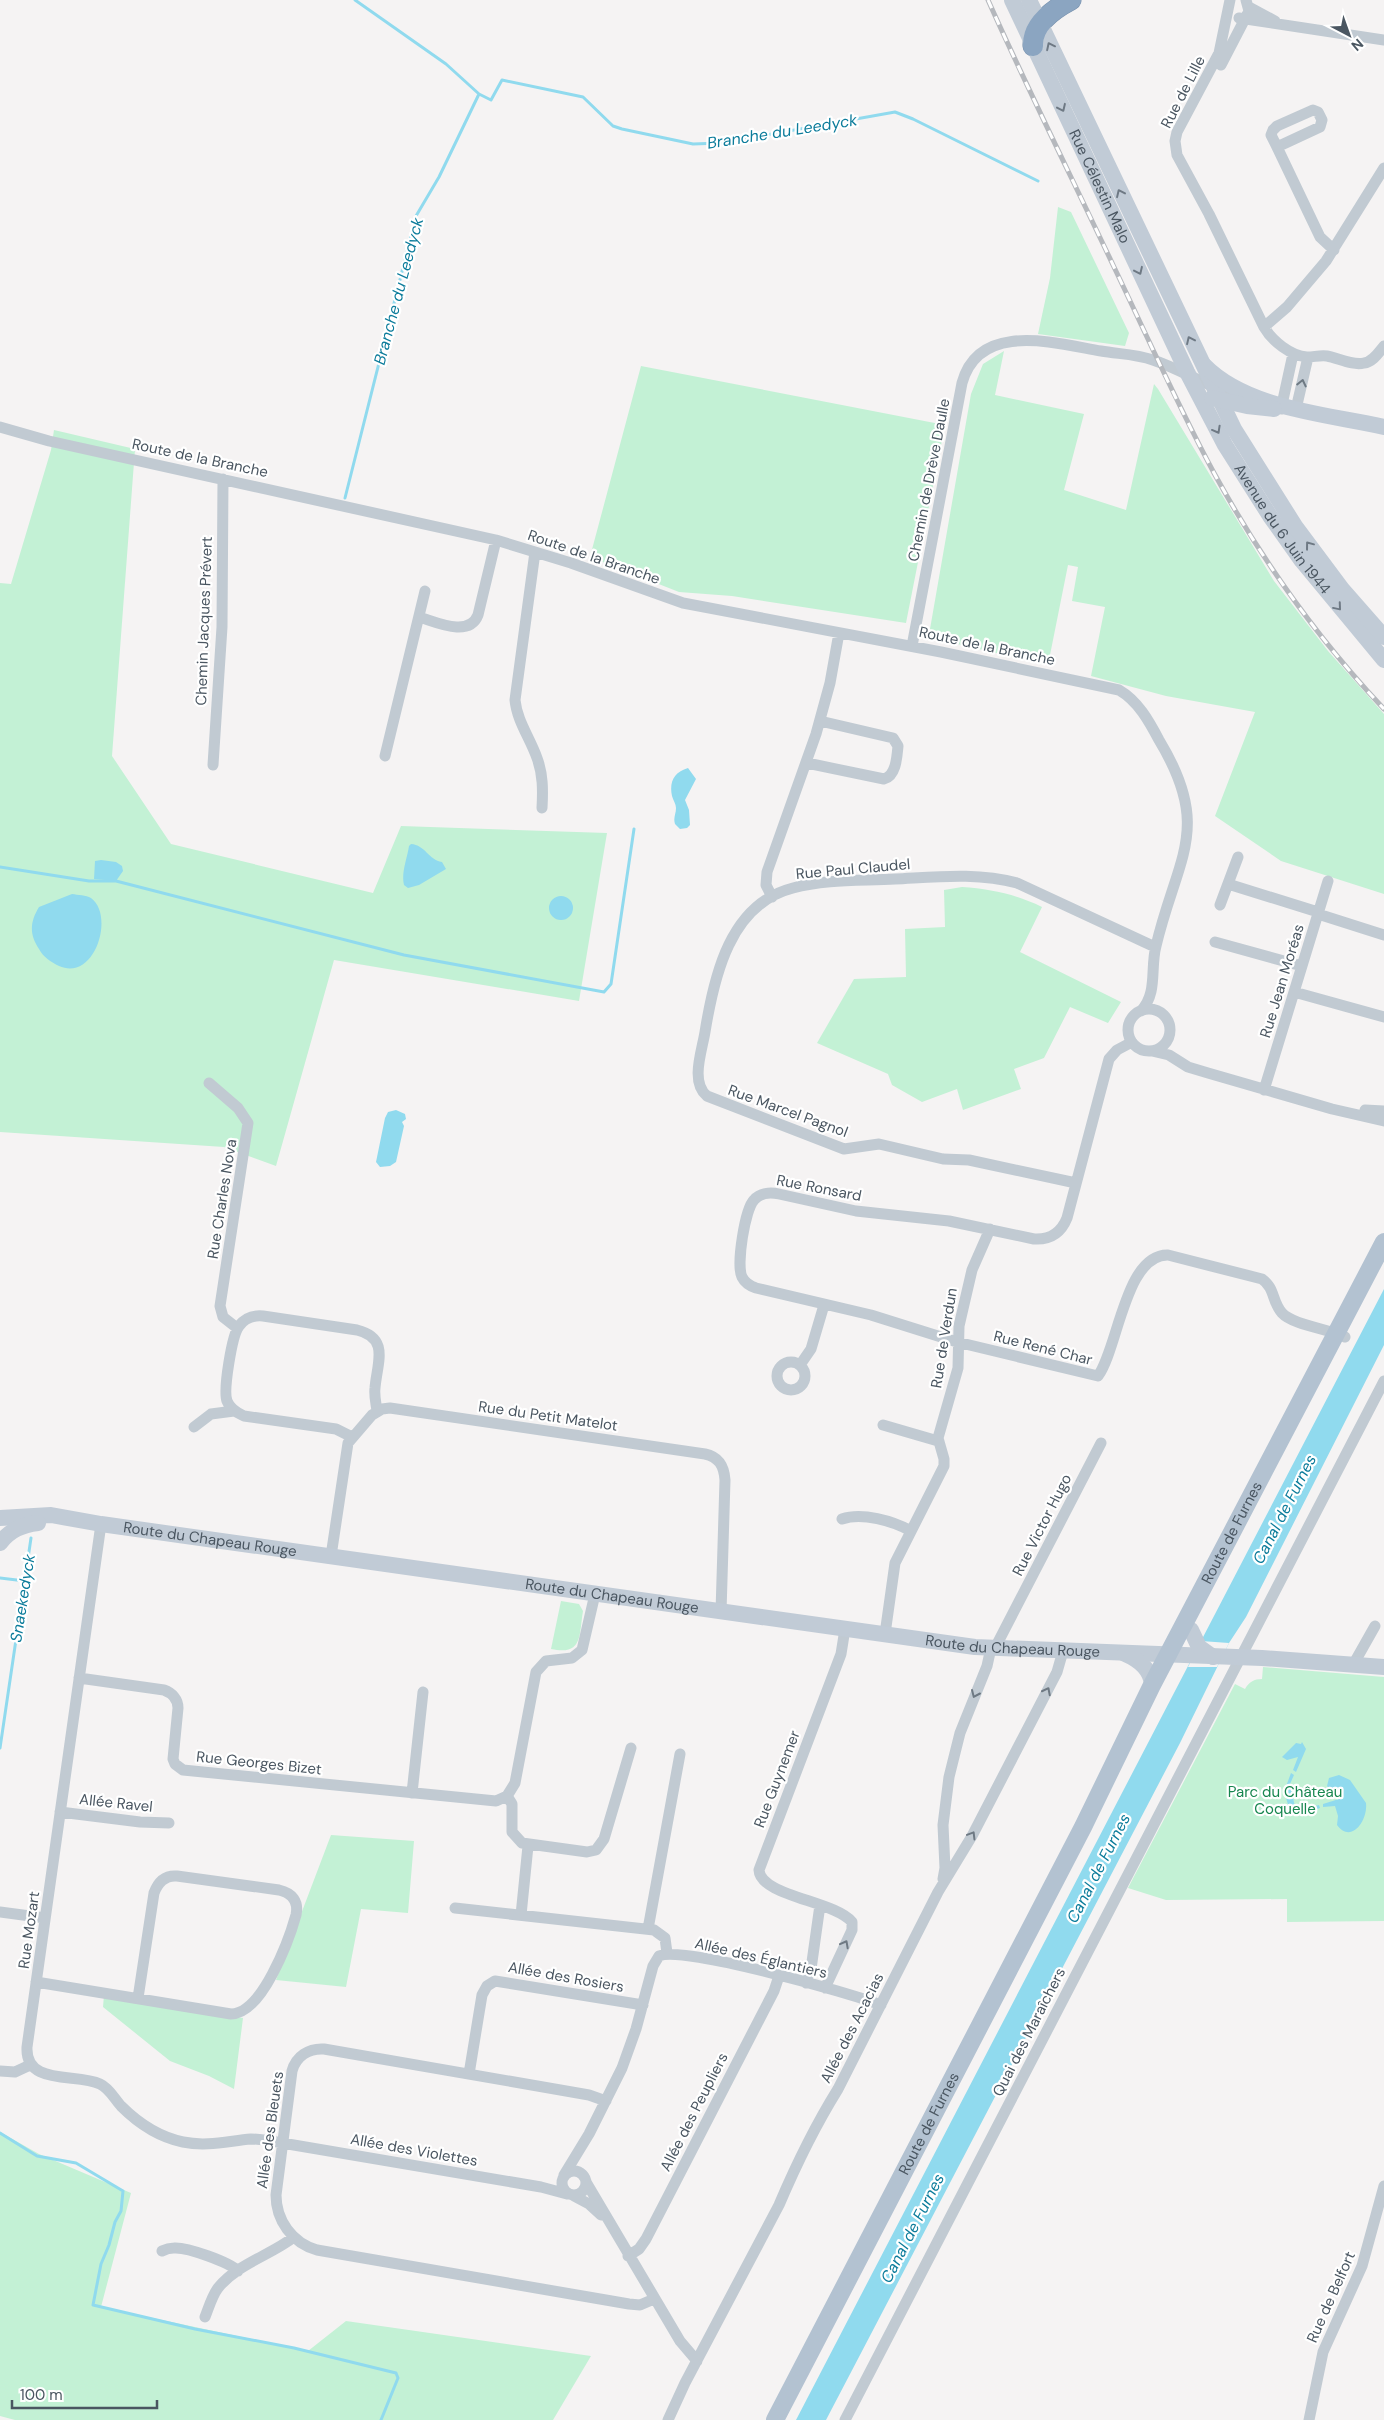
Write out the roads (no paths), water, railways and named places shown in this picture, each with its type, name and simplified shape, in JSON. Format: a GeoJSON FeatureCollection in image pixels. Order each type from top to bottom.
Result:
{"type":"FeatureCollection","features":[{"type":"Feature","properties":{"kind":"highway"},"geometry":{"type":"LineString","coordinates":[[1033,46],[1034,35],[1040,25],[1050,14],[1071,0]]}},
{"type":"Feature","properties":{"kind":"main road","name":"Route de Furnes"},"geometry":{"type":"LineString","coordinates":[[1083,1827],[1114,1776],[1184,1648],[1341,1335],[1384,1242]]}},
{"type":"Feature","properties":{"kind":"main road","name":"Route de Furnes"},"geometry":{"type":"LineString","coordinates":[[775,2420],[1083,1827],[1152,1685],[1184,1648],[1341,1335],[1384,1261]]}},
{"type":"Feature","properties":{"kind":"street","name":"Rue Célestin Malo"},"geometry":{"type":"LineString","coordinates":[[1012,0],[1190,380]]}},
{"type":"Feature","properties":{"kind":"street","name":"Rue Célestin Malo"},"geometry":{"type":"LineString","coordinates":[[1029,0],[1215,393]]}},
{"type":"Feature","properties":{"kind":"street"},"geometry":{"type":"LineString","coordinates":[[1229,3],[1231,15],[1247,9],[1284,24],[1384,40]]}},
{"type":"Feature","properties":{"kind":"street","name":"Rue de Lille"},"geometry":{"type":"LineString","coordinates":[[1229,3],[1219,53],[1179,126],[1175,139],[1177,155],[1209,214],[1264,328],[1273,338],[1293,354],[1308,357],[1326,356],[1363,364],[1373,359],[1384,346]]}},
{"type":"Feature","properties":{"kind":"street","name":"Rue de Lille"},"geometry":{"type":"LineString","coordinates":[[1209,214],[1184,153],[1182,139],[1247,9]]}},
{"type":"Feature","properties":{"kind":"street"},"geometry":{"type":"LineString","coordinates":[[1277,148],[1320,237],[1334,250]]}},
{"type":"Feature","properties":{"kind":"street"},"geometry":{"type":"LineString","coordinates":[[1264,328],[1306,286],[1334,250],[1384,168]]}},
{"type":"Feature","properties":{"kind":"street","name":"Rue Célestin Malo"},"geometry":{"type":"LineString","coordinates":[[1007,341],[1038,342],[1146,358],[1215,393],[1247,406],[1283,406]]}},
{"type":"Feature","properties":{"kind":"street","name":"Chemin de Drève Daulle"},"geometry":{"type":"LineString","coordinates":[[912,646],[964,378],[972,361],[979,353],[1007,341]]}},
{"type":"Feature","properties":{"kind":"street","name":"Rue Célestin Malo"},"geometry":{"type":"LineString","coordinates":[[1119,354],[1190,380]]}},
{"type":"Feature","properties":{"kind":"street"},"geometry":{"type":"LineString","coordinates":[[1283,406],[1293,354]]}},
{"type":"Feature","properties":{"kind":"street"},"geometry":{"type":"LineString","coordinates":[[1283,406],[1308,357]]}},
{"type":"Feature","properties":{"kind":"street","name":"Rue Célestin Malo"},"geometry":{"type":"LineString","coordinates":[[1199,360],[1223,381],[1283,406],[1384,427]]}},
{"type":"Feature","properties":{"kind":"street","name":"Avenue du 6 Juin 1944"},"geometry":{"type":"LineString","coordinates":[[1190,380],[1225,445],[1276,525],[1336,604],[1384,660]]}},
{"type":"Feature","properties":{"kind":"street","name":"Avenue du 6 Juin 1944"},"geometry":{"type":"LineString","coordinates":[[1215,393],[1255,465],[1294,526],[1342,589],[1384,637]]}},
{"type":"Feature","properties":{"kind":"street","name":"Route de la Branche"},"geometry":{"type":"LineString","coordinates":[[0,427],[26,435],[496,540],[674,601],[912,646],[1112,688],[1131,699],[1144,716],[1177,773],[1186,802],[1189,822],[1185,852],[1154,952]]}},
{"type":"Feature","properties":{"kind":"street","name":"Route de la Branche"},"geometry":{"type":"LineString","coordinates":[[0,432],[26,435]]}},
{"type":"Feature","properties":{"kind":"street","name":"Chemin Jacques Prévert"},"geometry":{"type":"LineString","coordinates":[[213,765],[222,627],[223,478]]}},
{"type":"Feature","properties":{"kind":"street"},"geometry":{"type":"LineString","coordinates":[[419,617],[461,628],[475,622],[496,540]]}},
{"type":"Feature","properties":{"kind":"street"},"geometry":{"type":"LineString","coordinates":[[535,552],[515,700],[520,722],[540,769],[543,787],[542,808]]}},
{"type":"Feature","properties":{"kind":"street"},"geometry":{"type":"LineString","coordinates":[[385,756],[425,591]]}},
{"type":"Feature","properties":{"kind":"street"},"geometry":{"type":"LineString","coordinates":[[772,897],[766,885],[767,872],[807,763],[820,721],[839,633]]}},
{"type":"Feature","properties":{"kind":"street"},"geometry":{"type":"LineString","coordinates":[[807,763],[884,779],[890,776],[893,771],[898,746],[895,739],[820,721]]}},
{"type":"Feature","properties":{"kind":"street"},"geometry":{"type":"LineString","coordinates":[[1220,904],[1238,856]]}},
{"type":"Feature","properties":{"kind":"street","name":"Rue Paul Claudel"},"geometry":{"type":"LineString","coordinates":[[714,1100],[701,1090],[698,1079],[708,1015],[719,969],[729,944],[739,928],[752,913],[772,897],[794,888],[832,882],[952,877],[998,879],[1028,887],[1131,938],[1154,952]]}},
{"type":"Feature","properties":{"kind":"street","name":"Rue Jean Moréas"},"geometry":{"type":"LineString","coordinates":[[1264,1090],[1328,882]]}},
{"type":"Feature","properties":{"kind":"street"},"geometry":{"type":"LineString","coordinates":[[1228,884],[1384,935]]}},
{"type":"Feature","properties":{"kind":"street"},"geometry":{"type":"LineString","coordinates":[[1216,942],[1302,966]]}},
{"type":"Feature","properties":{"kind":"street"},"geometry":{"type":"LineString","coordinates":[[1154,952],[1151,996],[1129,1024],[1128,1034],[1132,1042],[1140,1050],[1169,1055],[1188,1067],[1264,1090],[1384,1121]]}},
{"type":"Feature","properties":{"kind":"street"},"geometry":{"type":"LineString","coordinates":[[1154,952],[1158,995],[1178,1051],[1188,1062],[1202,1071]]}},
{"type":"Feature","properties":{"kind":"street"},"geometry":{"type":"LineString","coordinates":[[1294,992],[1384,1018]]}},
{"type":"Feature","properties":{"kind":"street"},"geometry":{"type":"LineString","coordinates":[[1141,1011],[1157,1010],[1166,1017]]}},
{"type":"Feature","properties":{"kind":"street"},"geometry":{"type":"LineString","coordinates":[[1152,1051],[1165,1045],[1171,1031]]}},
{"type":"Feature","properties":{"kind":"street"},"geometry":{"type":"LineString","coordinates":[[976,1226],[1034,1239],[1051,1237],[1061,1229],[1066,1221],[1110,1059],[1117,1050],[1132,1042]]}},
{"type":"Feature","properties":{"kind":"street","name":"Rue Charles Nova"},"geometry":{"type":"LineString","coordinates":[[209,1083],[238,1108],[248,1123],[220,1306],[223,1317],[237,1328]]}},
{"type":"Feature","properties":{"kind":"street","name":"Rue Marcel Pagnol"},"geometry":{"type":"LineString","coordinates":[[714,1100],[840,1148],[852,1150],[879,1144],[938,1158],[969,1160],[1076,1183]]}},
{"type":"Feature","properties":{"kind":"street"},"geometry":{"type":"LineString","coordinates":[[1321,1106],[1384,1111]]}},
{"type":"Feature","properties":{"kind":"street","name":"Rue Ronsard"},"geometry":{"type":"LineString","coordinates":[[957,1342],[878,1317],[752,1287],[742,1277],[739,1263],[751,1204],[757,1197],[766,1193],[775,1193],[856,1211],[949,1221],[976,1226]]}},
{"type":"Feature","properties":{"kind":"street","name":"Rue de Verdun"},"geometry":{"type":"LineString","coordinates":[[885,1634],[895,1563],[944,1466],[944,1459],[938,1441],[958,1368],[957,1342],[972,1270],[976,1226]]}},
{"type":"Feature","properties":{"kind":"street","name":"Rue de Verdun"},"geometry":{"type":"LineString","coordinates":[[972,1270],[990,1229]]}},
{"type":"Feature","properties":{"kind":"street","name":"Rue René Char"},"geometry":{"type":"LineString","coordinates":[[957,1342],[1098,1376],[1107,1361],[1122,1310],[1141,1271],[1152,1258],[1164,1255],[1262,1279],[1271,1288],[1276,1305],[1286,1316],[1341,1335]]}},
{"type":"Feature","properties":{"kind":"street"},"geometry":{"type":"LineString","coordinates":[[800,1365],[812,1349],[824,1305]]}},
{"type":"Feature","properties":{"kind":"street"},"geometry":{"type":"LineString","coordinates":[[331,1556],[345,1450],[352,1437],[377,1411],[374,1395],[380,1348],[370,1334],[357,1330],[259,1316],[245,1320],[237,1328],[233,1341],[226,1393],[227,1403],[244,1416],[336,1429],[352,1437]]}},
{"type":"Feature","properties":{"kind":"street","name":"Quai des Maraîchers"},"geometry":{"type":"LineString","coordinates":[[845,2420],[1238,1657],[1384,1381]]}},
{"type":"Feature","properties":{"kind":"street","name":"Rue du Petit Matelot"},"geometry":{"type":"LineString","coordinates":[[377,1411],[390,1408],[712,1456],[722,1466],[725,1480],[721,1612]]}},
{"type":"Feature","properties":{"kind":"street"},"geometry":{"type":"LineString","coordinates":[[194,1427],[211,1414],[234,1410]]}},
{"type":"Feature","properties":{"kind":"street"},"geometry":{"type":"LineString","coordinates":[[883,1426],[938,1441]]}},
{"type":"Feature","properties":{"kind":"street","name":"Rue Victor Hugo"},"geometry":{"type":"LineString","coordinates":[[938,1892],[945,1868],[943,1848],[946,1799],[954,1753],[966,1714],[987,1666],[998,1648],[1101,1443]]}},
{"type":"Feature","properties":{"kind":"street","name":"Route du Chapeau Rouge"},"geometry":{"type":"LineString","coordinates":[[0,1518],[51,1515],[101,1524],[721,1612],[998,1648],[1123,1653],[1184,1648],[1213,1657],[1384,1667]]}},
{"type":"Feature","properties":{"kind":"street"},"geometry":{"type":"LineString","coordinates":[[842,1519],[859,1516],[897,1525],[911,1531]]}},
{"type":"Feature","properties":{"kind":"street","name":"Route du Chapeau Rouge"},"geometry":{"type":"LineString","coordinates":[[0,1543],[13,1530],[30,1524],[64,1521],[101,1524]]}},
{"type":"Feature","properties":{"kind":"street","name":"Rue Mozart"},"geometry":{"type":"LineString","coordinates":[[30,2065],[27,2050],[101,1524]]}},
{"type":"Feature","properties":{"kind":"street"},"geometry":{"type":"LineString","coordinates":[[0,1533],[0,1543]]}},
{"type":"Feature","properties":{"kind":"street"},"geometry":{"type":"LineString","coordinates":[[595,1594],[582,1650],[572,1658],[546,1661],[536,1672],[514,1783],[507,1796],[512,1807],[512,1832],[517,1840],[528,1846],[587,1852],[593,1852],[600,1847],[631,1748]]}},
{"type":"Feature","properties":{"kind":"street"},"geometry":{"type":"LineString","coordinates":[[1353,1665],[1375,1626]]}},
{"type":"Feature","properties":{"kind":"street","name":"Rue Guynemer"},"geometry":{"type":"LineString","coordinates":[[825,1988],[853,1925],[846,1917],[767,1885],[760,1876],[760,1870],[841,1654],[845,1629]]}},
{"type":"Feature","properties":{"kind":"street","name":"Allée des Acacias"},"geometry":{"type":"LineString","coordinates":[[668,2420],[779,2205],[786,2185],[820,2118],[838,2089],[938,1892],[960,1855],[1057,1672],[1063,1650]]}},
{"type":"Feature","properties":{"kind":"street","name":"Route du Chapeau Rouge"},"geometry":{"type":"LineString","coordinates":[[1123,1653],[1144,1666],[1150,1676],[1152,1685]]}},
{"type":"Feature","properties":{"kind":"street","name":"Rue Georges Bizet"},"geometry":{"type":"LineString","coordinates":[[79,1678],[164,1690],[172,1694],[178,1702],[173,1759],[177,1766],[183,1770],[490,1802],[507,1796]]}},
{"type":"Feature","properties":{"kind":"street"},"geometry":{"type":"LineString","coordinates":[[412,1793],[424,1692]]}},
{"type":"Feature","properties":{"kind":"street"},"geometry":{"type":"LineString","coordinates":[[648,1929],[680,1754]]}},
{"type":"Feature","properties":{"kind":"street","name":"Allée Ravel"},"geometry":{"type":"LineString","coordinates":[[60,1812],[140,1822],[169,1823]]}},
{"type":"Feature","properties":{"kind":"street"},"geometry":{"type":"LineString","coordinates":[[521,1915],[528,1846]]}},
{"type":"Feature","properties":{"kind":"street"},"geometry":{"type":"LineString","coordinates":[[943,1848],[951,1856],[960,1855]]}},
{"type":"Feature","properties":{"kind":"street"},"geometry":{"type":"LineString","coordinates":[[36,1982],[231,2014],[245,2011],[265,1987],[275,1969],[296,1914],[297,1907],[294,1898],[286,1892],[279,1890],[177,1876],[166,1877],[158,1884],[154,1893],[138,1998]]}},
{"type":"Feature","properties":{"kind":"street"},"geometry":{"type":"LineString","coordinates":[[806,1983],[811,1969],[820,1905]]}},
{"type":"Feature","properties":{"kind":"street"},"geometry":{"type":"LineString","coordinates":[[455,1908],[648,1929],[662,1935],[667,1953],[655,1960],[624,2063],[589,2134],[563,2178],[563,2189],[571,2195],[583,2192],[585,2179]]}},
{"type":"Feature","properties":{"kind":"street"},"geometry":{"type":"LineString","coordinates":[[0,1912],[45,1918]]}},
{"type":"Feature","properties":{"kind":"street","name":"Allée des Églantiers"},"geometry":{"type":"LineString","coordinates":[[667,1953],[717,1960],[825,1988],[881,2005]]}},
{"type":"Feature","properties":{"kind":"street","name":"Allée des Peupliers"},"geometry":{"type":"LineString","coordinates":[[628,2256],[639,2249],[646,2240],[772,1995],[779,1976]]}},
{"type":"Feature","properties":{"kind":"street","name":"Allée des Rosiers"},"geometry":{"type":"LineString","coordinates":[[469,2074],[482,1995],[487,1986],[495,1981],[643,2005]]}},
{"type":"Feature","properties":{"kind":"street","name":"Allée des Bleuets"},"geometry":{"type":"LineString","coordinates":[[606,2101],[589,2095],[469,2074],[324,2049],[312,2050],[300,2057],[292,2067],[276,2203],[280,2220],[294,2237],[310,2248],[326,2252],[629,2304],[640,2305],[654,2299]]}},
{"type":"Feature","properties":{"kind":"street"},"geometry":{"type":"LineString","coordinates":[[0,2071],[15,2072],[30,2065],[41,2073],[101,2084],[141,2124],[173,2140],[204,2144],[252,2139],[282,2143]]}},
{"type":"Feature","properties":{"kind":"street"},"geometry":{"type":"LineString","coordinates":[[589,2134],[581,2157],[585,2179],[654,2299],[684,2347],[697,2361]]}},
{"type":"Feature","properties":{"kind":"street","name":"Allée des Violettes"},"geometry":{"type":"LineString","coordinates":[[282,2143],[541,2187],[571,2195],[596,2210],[612,2228]]}},
{"type":"Feature","properties":{"kind":"street"},"geometry":{"type":"LineString","coordinates":[[563,2178],[573,2171],[585,2179]]}},
{"type":"Feature","properties":{"kind":"street","name":"Allée des Violettes"},"geometry":{"type":"LineString","coordinates":[[541,2187],[553,2186],[563,2178]]}},
{"type":"Feature","properties":{"kind":"street","name":"Rue de Belfort"},"geometry":{"type":"LineString","coordinates":[[1309,2420],[1320,2360],[1362,2266],[1384,2186]]}},
{"type":"Feature","properties":{"kind":"street"},"geometry":{"type":"LineString","coordinates":[[205,2317],[217,2290],[238,2271],[294,2237]]}},
{"type":"Feature","properties":{"kind":"street"},"geometry":{"type":"LineString","coordinates":[[162,2251],[169,2248],[180,2248],[228,2264],[238,2271]]}},
{"type":"Feature","properties":{"kind":"water"},"geometry":{"type":"Polygon","coordinates":[[[688,768],[696,779],[685,800],[689,810],[690,825],[687,828],[680,829],[674,822],[676,806],[671,786],[676,775],[688,768]]]}},
{"type":"Feature","properties":{"kind":"water"},"geometry":{"type":"Polygon","coordinates":[[[411,844],[420,847],[442,862],[446,869],[419,885],[408,888],[404,885],[403,876],[411,844]]]}},
{"type":"Feature","properties":{"kind":"water"},"geometry":{"type":"Polygon","coordinates":[[[95,861],[116,862],[122,866],[123,871],[116,881],[94,879],[95,861]]]}},
{"type":"Feature","properties":{"kind":"water"},"geometry":{"type":"Polygon","coordinates":[[[72,894],[91,898],[98,906],[101,918],[101,931],[98,944],[91,956],[83,965],[72,968],[59,966],[45,957],[36,944],[32,933],[32,923],[39,907],[72,894]]]}},
{"type":"Feature","properties":{"kind":"water"},"geometry":{"type":"Polygon","coordinates":[[[561,896],[569,900],[573,908],[569,916],[561,920],[553,916],[549,908],[553,900],[561,896]]]}},
{"type":"Feature","properties":{"kind":"water"},"geometry":{"type":"Polygon","coordinates":[[[396,1110],[405,1114],[406,1119],[402,1122],[404,1126],[396,1162],[390,1166],[380,1167],[376,1162],[385,1118],[388,1112],[396,1110]]]}},
{"type":"Feature","properties":{"kind":"water","name":"Canal de Furnes"},"geometry":{"type":"Polygon","coordinates":[[[1384,1289],[1384,1345],[1246,1617],[1229,1643],[1180,1743],[826,2420],[796,2420],[1384,1289]]]}},
{"type":"Feature","properties":{"kind":"water"},"geometry":{"type":"Polygon","coordinates":[[[1302,1742],[1306,1749],[1296,1772],[1293,1770],[1298,1757],[1287,1760],[1282,1757],[1296,1743],[1301,1744],[1302,1742]]]}},
{"type":"Feature","properties":{"kind":"water"},"geometry":{"type":"Polygon","coordinates":[[[1291,1773],[1294,1775],[1290,1784],[1295,1807],[1301,1810],[1319,1805],[1320,1808],[1306,1813],[1295,1812],[1291,1809],[1288,1805],[1285,1789],[1291,1773]]]}},
{"type":"Feature","properties":{"kind":"water"},"geometry":{"type":"Polygon","coordinates":[[[1339,1775],[1350,1780],[1366,1803],[1364,1817],[1358,1828],[1353,1831],[1342,1830],[1337,1825],[1338,1816],[1335,1806],[1323,1807],[1323,1804],[1339,1799],[1327,1786],[1329,1778],[1339,1775]]]}},
{"type":"Feature","properties":{"kind":"waterway","name":"Branche du Leedyck"},"geometry":{"type":"LineString","coordinates":[[345,498],[416,216],[439,177],[479,94],[446,64],[355,0]]}},
{"type":"Feature","properties":{"kind":"waterway","name":"Branche du Leedyck"},"geometry":{"type":"LineString","coordinates":[[479,94],[491,100],[502,80],[583,97],[613,126],[693,144],[721,143],[895,112],[913,119],[1038,181]]}},
{"type":"Feature","properties":{"kind":"waterway"},"geometry":{"type":"LineString","coordinates":[[0,867],[89,881],[116,881],[404,955],[604,992],[611,984],[634,829]]}},
{"type":"Feature","properties":{"kind":"waterway","name":"Snaekedyck"},"geometry":{"type":"LineString","coordinates":[[0,1748],[31,1538]]}},
{"type":"Feature","properties":{"kind":"waterway"},"geometry":{"type":"LineString","coordinates":[[0,1578],[25,1581]]}},
{"type":"Feature","properties":{"kind":"waterway"},"geometry":{"type":"LineString","coordinates":[[0,2133],[37,2156],[76,2163],[123,2191],[121,2211],[115,2222],[109,2245],[101,2264],[93,2305],[195,2329],[294,2348],[396,2373],[398,2378],[381,2420]]}},
{"type":"Feature","properties":{"kind":"railway"},"geometry":{"type":"LineString","coordinates":[[988,0],[1163,371],[1214,473],[1251,536],[1292,597],[1313,626],[1384,709]]}},
{"type":"Feature","properties":{"kind":"park label","name":"Parc du Château Coquelle"},"geometry":{"type":"Point","coordinates":[1285,1800]}}]}
